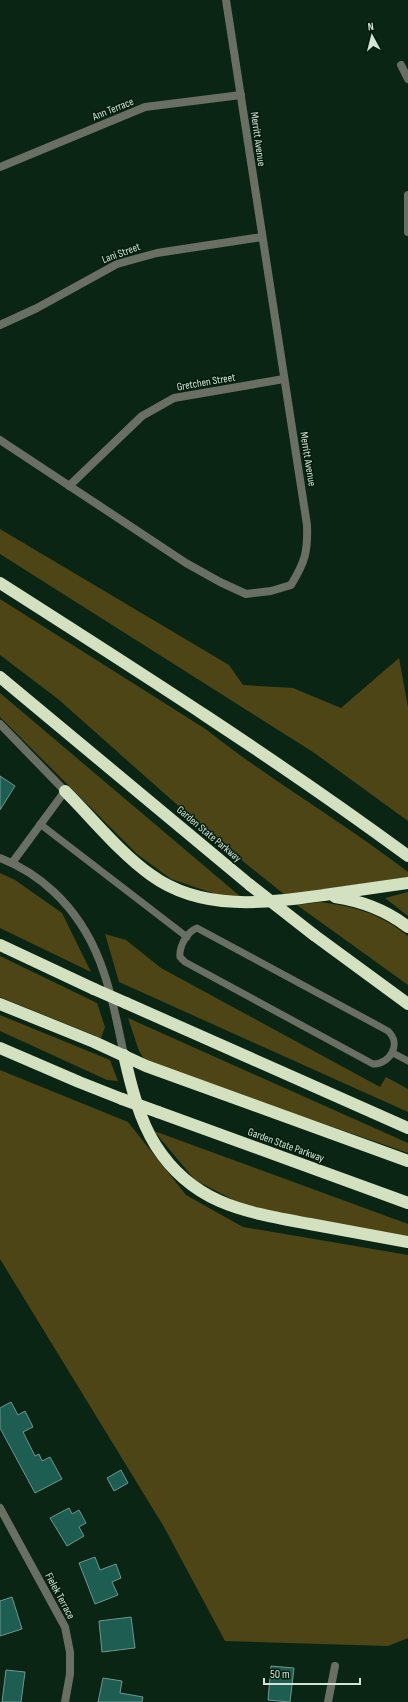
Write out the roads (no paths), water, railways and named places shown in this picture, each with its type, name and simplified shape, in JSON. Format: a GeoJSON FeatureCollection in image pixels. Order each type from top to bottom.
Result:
{"type":"FeatureCollection","features":[{"type":"Feature","properties":{"kind":"highway"},"geometry":{"type":"LineString","coordinates":[[0,583],[141,673],[245,742],[408,856]]}},
{"type":"Feature","properties":{"kind":"highway","name":"Garden State Parkway"},"geometry":{"type":"LineString","coordinates":[[0,677],[250,884],[314,935],[408,1004]]}},
{"type":"Feature","properties":{"kind":"highway"},"geometry":{"type":"LineString","coordinates":[[65,791],[130,857],[151,875],[174,888],[210,899],[233,903],[274,902],[408,883]]}},
{"type":"Feature","properties":{"kind":"highway"},"geometry":{"type":"LineString","coordinates":[[324,895],[354,900],[367,904],[390,915],[408,927]]}},
{"type":"Feature","properties":{"kind":"highway"},"geometry":{"type":"LineString","coordinates":[[0,945],[94,989],[408,1128]]}},
{"type":"Feature","properties":{"kind":"highway"},"geometry":{"type":"LineString","coordinates":[[0,1004],[160,1071],[408,1161]]}},
{"type":"Feature","properties":{"kind":"highway","name":"Garden State Parkway"},"geometry":{"type":"LineString","coordinates":[[0,1048],[42,1067],[122,1099],[408,1203]]}},
{"type":"Feature","properties":{"kind":"highway"},"geometry":{"type":"LineString","coordinates":[[124,1055],[139,1109],[156,1146],[173,1168],[185,1180],[202,1192],[248,1212],[408,1242]]}},
{"type":"Feature","properties":{"kind":"street","name":"Merritt Avenue"},"geometry":{"type":"LineString","coordinates":[[0,440],[186,563],[220,582],[246,594],[271,591],[291,585],[303,566],[308,544],[307,525],[226,0]]}},
{"type":"Feature","properties":{"kind":"street"},"geometry":{"type":"LineString","coordinates":[[401,64],[408,79]]}},
{"type":"Feature","properties":{"kind":"street","name":"Ann Terrace"},"geometry":{"type":"LineString","coordinates":[[0,167],[145,108],[241,95]]}},
{"type":"Feature","properties":{"kind":"street"},"geometry":{"type":"LineString","coordinates":[[408,195],[408,232]]}},
{"type":"Feature","properties":{"kind":"street","name":"Lani Street"},"geometry":{"type":"LineString","coordinates":[[0,325],[37,308],[117,264],[157,253],[262,237]]}},
{"type":"Feature","properties":{"kind":"street","name":"Gretchen Street"},"geometry":{"type":"LineString","coordinates":[[69,486],[142,416],[174,398],[284,379]]}},
{"type":"Feature","properties":{"kind":"street"},"geometry":{"type":"LineString","coordinates":[[0,724],[65,791],[12,863]]}},
{"type":"Feature","properties":{"kind":"street"},"geometry":{"type":"LineString","coordinates":[[0,858],[12,863],[37,878],[71,910],[89,935],[102,966],[108,986],[124,1055]]}},
{"type":"Feature","properties":{"kind":"street","name":"Fielek Terrace"},"geometry":{"type":"LineString","coordinates":[[0,1508],[65,1627],[70,1652],[70,1674],[65,1702]]}},
{"type":"Feature","properties":{"kind":"street"},"geometry":{"type":"LineString","coordinates":[[328,1702],[336,1666]]}},
{"type":"Feature","properties":{"kind":"lane"},"geometry":{"type":"LineString","coordinates":[[40,824],[187,937]]}},
{"type":"Feature","properties":{"kind":"lane"},"geometry":{"type":"LineString","coordinates":[[197,928],[202,929],[388,1031],[392,1034],[394,1045],[393,1053],[386,1061],[379,1064],[372,1064],[185,962],[180,957],[180,952],[187,937],[193,930],[197,928]]}},
{"type":"Feature","properties":{"kind":"lane"},"geometry":{"type":"LineString","coordinates":[[393,1053],[408,1061]]}}]}
